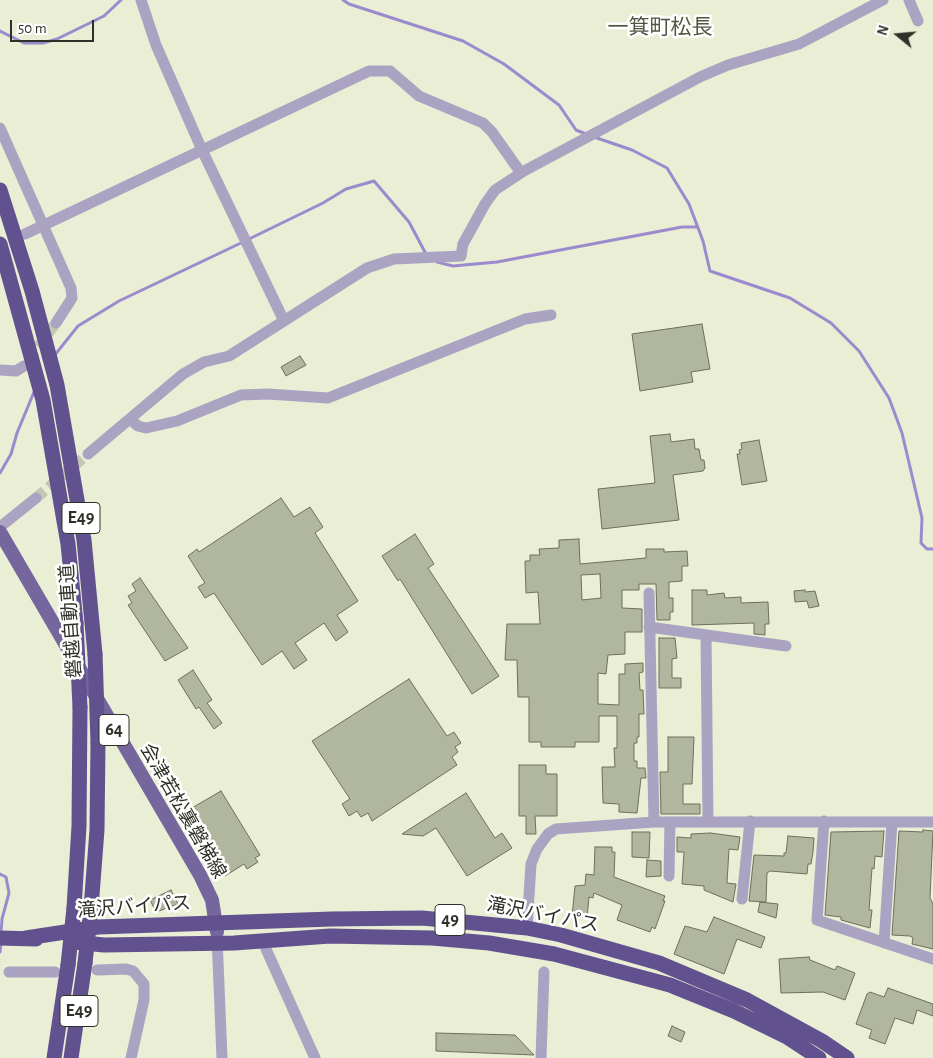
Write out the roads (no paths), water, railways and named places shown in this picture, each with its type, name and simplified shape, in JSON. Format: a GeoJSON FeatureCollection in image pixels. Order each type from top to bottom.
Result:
{"type":"FeatureCollection","features":[{"type":"Feature","properties":{"kind":"highway","name":"磐越自動車道"},"geometry":{"type":"LineString","coordinates":[[0,190],[47,343],[57,385],[84,540],[95,654],[98,743],[97,830],[91,908],[91,967],[71,1058]]}},
{"type":"Feature","properties":{"kind":"highway","name":"磐越自動車道"},"geometry":{"type":"LineString","coordinates":[[0,244],[29,363],[43,400],[66,535],[76,623],[80,707],[79,826],[74,908],[62,968],[54,1058]]}},
{"type":"Feature","properties":{"kind":"highway","name":"滝沢バイパス"},"geometry":{"type":"LineString","coordinates":[[0,938],[26,938],[104,945],[217,932],[422,918],[527,928],[608,948],[668,966],[746,1000],[822,1040],[847,1058]]}},
{"type":"Feature","properties":{"kind":"highway","name":"滝沢バイパス"},"geometry":{"type":"LineString","coordinates":[[26,938],[98,928],[432,938],[489,943],[554,954],[670,985],[734,1011],[778,1033],[819,1058]]}},
{"type":"Feature","properties":{"kind":"main road","name":"会津若松裏磐梯線"},"geometry":{"type":"LineString","coordinates":[[0,532],[200,875],[212,900],[217,932]]}},
{"type":"Feature","properties":{"kind":"street"},"geometry":{"type":"LineString","coordinates":[[140,0],[156,45],[202,150],[284,321]]}},
{"type":"Feature","properties":{"kind":"street"},"geometry":{"type":"LineString","coordinates":[[88,454],[183,374],[204,362],[229,356],[368,268],[394,259],[460,256],[463,244],[484,204],[496,190],[521,172],[700,77],[728,65],[799,44],[883,0]]}},
{"type":"Feature","properties":{"kind":"street"},"geometry":{"type":"LineString","coordinates":[[909,0],[918,21]]}},
{"type":"Feature","properties":{"kind":"street"},"geometry":{"type":"LineString","coordinates":[[25,234],[369,71],[390,71],[419,96],[483,123],[492,132],[521,172]]}},
{"type":"Feature","properties":{"kind":"street"},"geometry":{"type":"LineString","coordinates":[[0,128],[71,288],[72,298],[56,323]]}},
{"type":"Feature","properties":{"kind":"street"},"geometry":{"type":"LineString","coordinates":[[130,418],[138,426],[146,428],[177,421],[241,395],[268,394],[328,398],[525,319],[551,314]]}},
{"type":"Feature","properties":{"kind":"street"},"geometry":{"type":"LineString","coordinates":[[0,370],[16,371],[29,363]]}},
{"type":"Feature","properties":{"kind":"street"},"geometry":{"type":"LineString","coordinates":[[0,527],[36,498]]}},
{"type":"Feature","properties":{"kind":"street"},"geometry":{"type":"LineString","coordinates":[[649,594],[654,822]]}},
{"type":"Feature","properties":{"kind":"street"},"geometry":{"type":"LineString","coordinates":[[649,627],[786,646]]}},
{"type":"Feature","properties":{"kind":"street"},"geometry":{"type":"LineString","coordinates":[[706,635],[708,822]]}},
{"type":"Feature","properties":{"kind":"street"},"geometry":{"type":"LineString","coordinates":[[742,899],[750,821]]}},
{"type":"Feature","properties":{"kind":"street"},"geometry":{"type":"LineString","coordinates":[[824,821],[817,920],[933,959]]}},
{"type":"Feature","properties":{"kind":"street"},"geometry":{"type":"LineString","coordinates":[[527,928],[531,864],[536,849],[548,834],[556,829],[654,822],[933,822]]}},
{"type":"Feature","properties":{"kind":"street"},"geometry":{"type":"LineString","coordinates":[[670,822],[670,876]]}},
{"type":"Feature","properties":{"kind":"street"},"geometry":{"type":"LineString","coordinates":[[884,942],[892,822]]}},
{"type":"Feature","properties":{"kind":"street"},"geometry":{"type":"LineString","coordinates":[[217,932],[222,1058]]}},
{"type":"Feature","properties":{"kind":"street"},"geometry":{"type":"LineString","coordinates":[[266,949],[315,1058]]}},
{"type":"Feature","properties":{"kind":"street"},"geometry":{"type":"LineString","coordinates":[[91,967],[133,971],[144,984],[144,1000],[131,1058]]}},
{"type":"Feature","properties":{"kind":"street"},"geometry":{"type":"LineString","coordinates":[[9,972],[62,968]]}},
{"type":"Feature","properties":{"kind":"street"},"geometry":{"type":"LineString","coordinates":[[541,1058],[544,972]]}},
{"type":"Feature","properties":{"kind":"waterway"},"geometry":{"type":"LineString","coordinates":[[0,31],[24,43],[43,43],[57,39],[104,16],[121,0]]}},
{"type":"Feature","properties":{"kind":"waterway"},"geometry":{"type":"LineString","coordinates":[[343,0],[349,4],[463,41],[504,64],[559,105],[576,130],[586,134]]}},
{"type":"Feature","properties":{"kind":"waterway"},"geometry":{"type":"LineString","coordinates":[[594,137],[632,150],[667,168],[689,204],[703,241],[710,271],[790,298],[831,323],[859,351],[889,398],[902,433],[922,518],[921,543],[927,549],[933,549]]}},
{"type":"Feature","properties":{"kind":"waterway"},"geometry":{"type":"LineString","coordinates":[[249,239],[323,203],[346,189],[374,181],[409,222],[426,254]]}},
{"type":"Feature","properties":{"kind":"waterway"},"geometry":{"type":"LineString","coordinates":[[437,262],[453,266],[497,262],[682,227],[697,227]]}},
{"type":"Feature","properties":{"kind":"waterway"},"geometry":{"type":"LineString","coordinates":[[54,356],[78,326],[119,301],[243,242]]}},
{"type":"Feature","properties":{"kind":"waterway"},"geometry":{"type":"LineString","coordinates":[[0,473],[11,454],[17,433],[34,392]]}},
{"type":"Feature","properties":{"kind":"waterway"},"geometry":{"type":"LineString","coordinates":[[0,874],[6,877],[9,893],[2,919],[1,933]]}},
{"type":"Feature","properties":{"kind":"waterway"},"geometry":{"type":"LineString","coordinates":[[0,952],[1,942]]}},
{"type":"Feature","properties":{"kind":"tunnel"},"geometry":{"type":"LineString","coordinates":[[28,360],[56,323]]}},
{"type":"Feature","properties":{"kind":"tunnel"},"geometry":{"type":"LineString","coordinates":[[36,498],[88,454]]}},
{"type":"Feature","properties":{"kind":"district","name":"一箕町松長"},"geometry":{"type":"Point","coordinates":[660,28]}}]}
